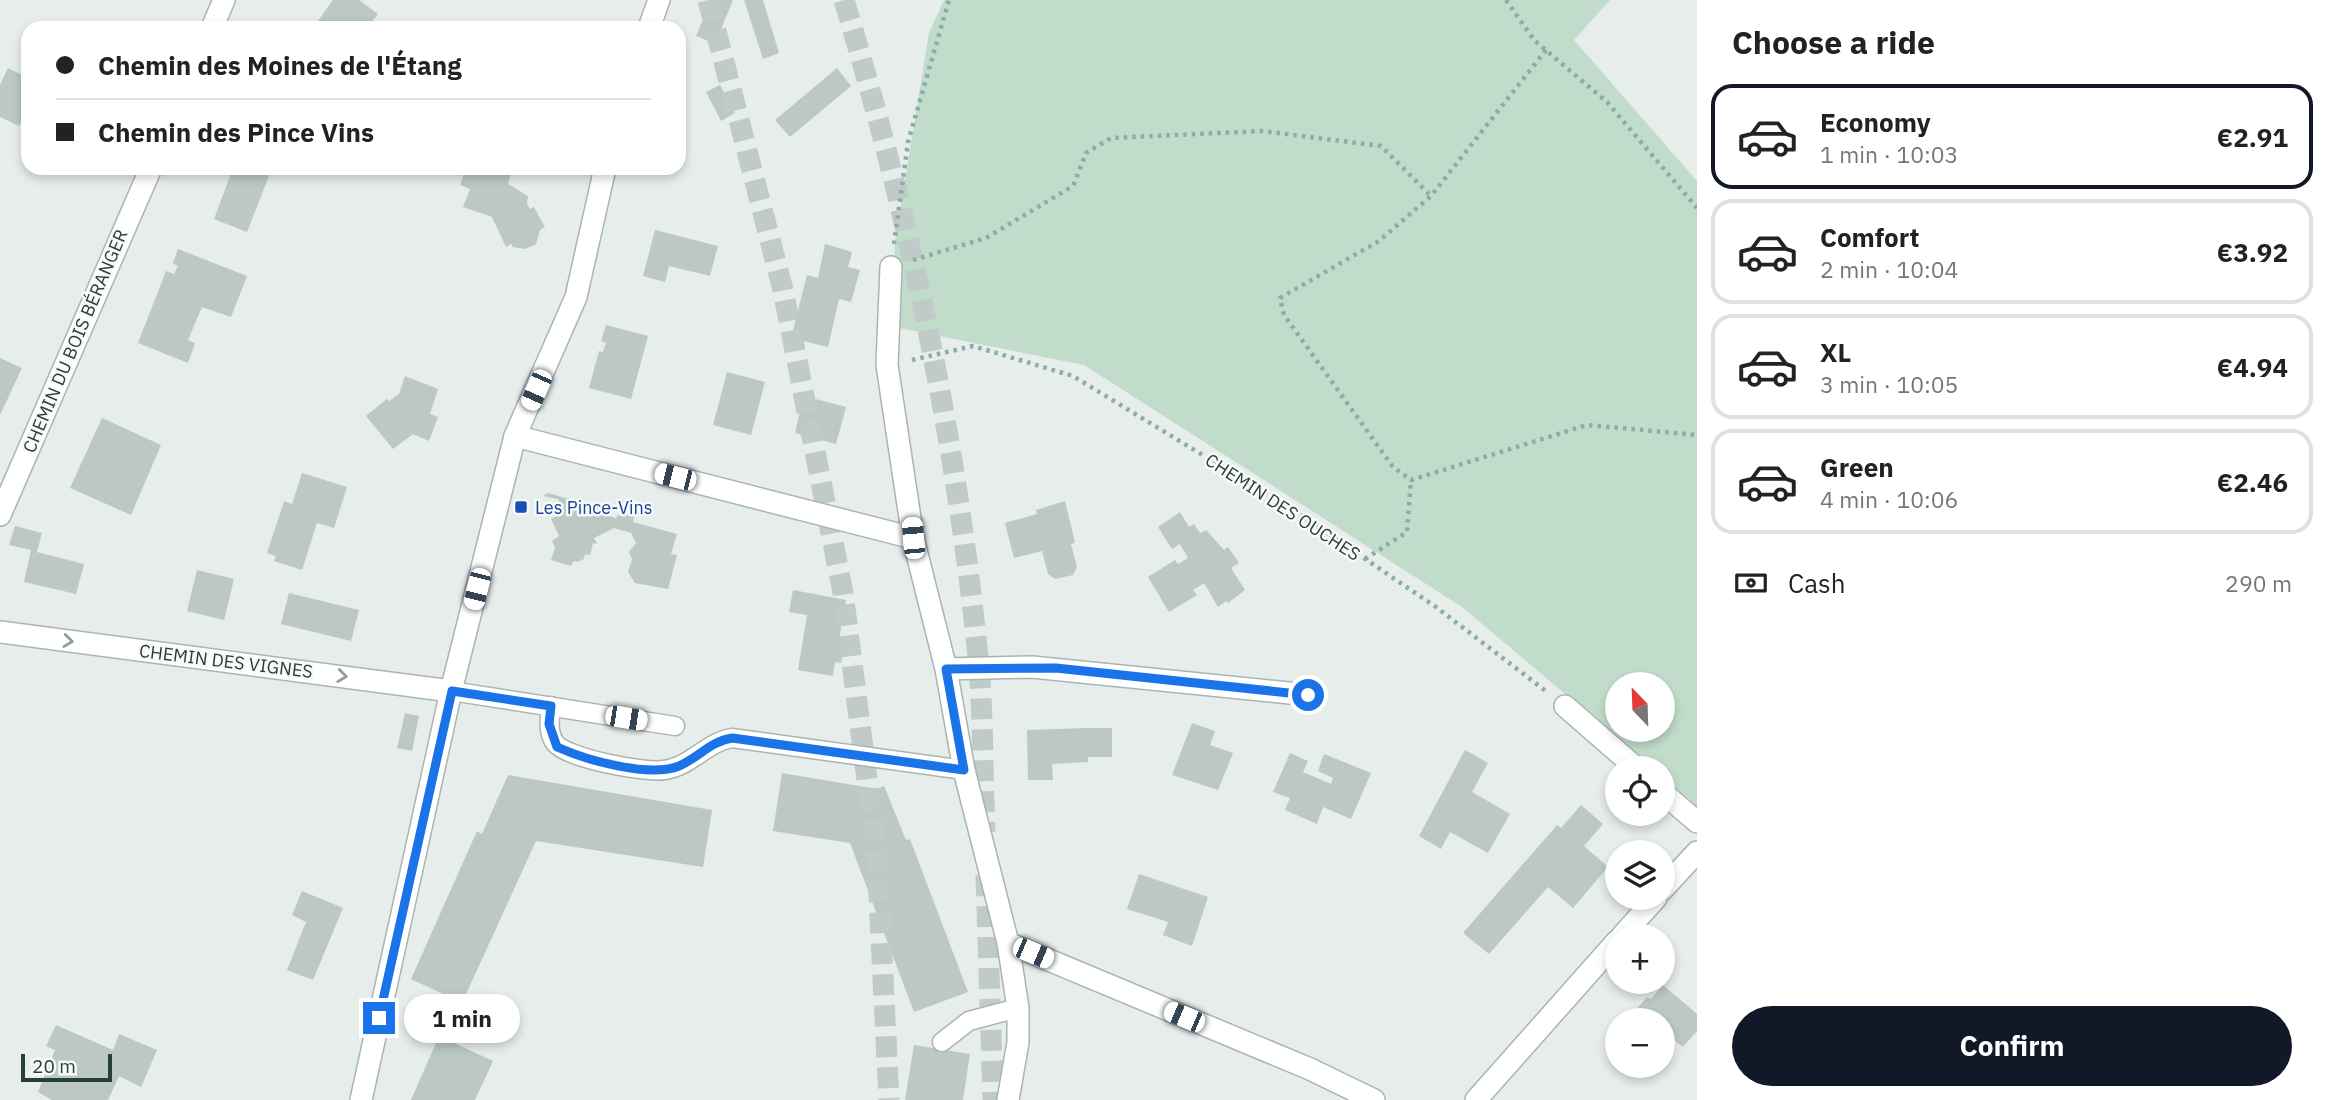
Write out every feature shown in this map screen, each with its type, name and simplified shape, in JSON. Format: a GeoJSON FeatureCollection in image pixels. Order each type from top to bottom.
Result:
{"type":"FeatureCollection","features":[{"type":"Feature","properties":{"kind":"street"},"geometry":{"type":"LineString","coordinates":[[215,21],[224,0]]}},
{"type":"Feature","properties":{"kind":"street"},"geometry":{"type":"LineString","coordinates":[[652,21],[659,0]]}},
{"type":"Feature","properties":{"kind":"street","name":"CHEMIN DU BOIS BÉRANGER"},"geometry":{"type":"LineString","coordinates":[[0,515],[148,175]]}},
{"type":"Feature","properties":{"kind":"street"},"geometry":{"type":"LineString","coordinates":[[361,1100],[452,691],[515,436],[576,297],[603,175]]}},
{"type":"Feature","properties":{"kind":"street"},"geometry":{"type":"LineString","coordinates":[[891,267],[887,365],[913,538],[946,669],[964,770],[1008,943],[1018,1008],[1018,1042],[1008,1100]]}},
{"type":"Feature","properties":{"kind":"street"},"geometry":{"type":"LineString","coordinates":[[515,436],[913,538]]}},
{"type":"Feature","properties":{"kind":"street","name":"CHEMIN DES VIGNES"},"geometry":{"type":"LineString","coordinates":[[0,632],[452,691]]}},
{"type":"Feature","properties":{"kind":"street"},"geometry":{"type":"LineString","coordinates":[[946,669],[1056,668],[1308,695]]}},
{"type":"Feature","properties":{"kind":"street"},"geometry":{"type":"LineString","coordinates":[[1564,706],[1622,756]]}},
{"type":"Feature","properties":{"kind":"street"},"geometry":{"type":"LineString","coordinates":[[1675,803],[1697,822]]}},
{"type":"Feature","properties":{"kind":"street"},"geometry":{"type":"LineString","coordinates":[[1675,876],[1697,852]]}},
{"type":"Feature","properties":{"kind":"street"},"geometry":{"type":"LineString","coordinates":[[1633,924],[1645,910]]}},
{"type":"Feature","properties":{"kind":"street"},"geometry":{"type":"LineString","coordinates":[[1008,943],[1310,1069],[1374,1100]]}},
{"type":"Feature","properties":{"kind":"street"},"geometry":{"type":"LineString","coordinates":[[1476,1100],[1605,955]]}},
{"type":"Feature","properties":{"kind":"lane"},"geometry":{"type":"LineString","coordinates":[[452,691],[676,726]]}},
{"type":"Feature","properties":{"kind":"lane"},"geometry":{"type":"LineString","coordinates":[[551,706],[549,724],[557,747],[576,756],[645,770],[665,771],[682,765],[721,740],[732,738],[964,770]]}},
{"type":"Feature","properties":{"kind":"lane"},"geometry":{"type":"LineString","coordinates":[[942,1042],[970,1021],[1018,1008]]}},
{"type":"Feature","properties":{"kind":"path"},"geometry":{"type":"LineString","coordinates":[[949,0],[908,142],[891,267],[986,237],[1073,186],[1086,153],[1111,138],[1262,131],[1381,146],[1431,196]]}},
{"type":"Feature","properties":{"kind":"path"},"geometry":{"type":"LineString","coordinates":[[1506,0],[1534,40],[1607,102],[1697,208]]}},
{"type":"Feature","properties":{"kind":"path"},"geometry":{"type":"LineString","coordinates":[[1411,480],[1393,467],[1385,456],[1284,315],[1280,298],[1379,241],[1431,196],[1546,50]]}},
{"type":"Feature","properties":{"kind":"path","name":"CHEMIN DES OUCHES"},"geometry":{"type":"LineString","coordinates":[[887,365],[973,346],[1073,376],[1296,512],[1436,607],[1564,706]]}},
{"type":"Feature","properties":{"kind":"path"},"geometry":{"type":"LineString","coordinates":[[1411,480],[1587,425],[1697,435]]}},
{"type":"Feature","properties":{"kind":"path"},"geometry":{"type":"LineString","coordinates":[[1365,559],[1407,532],[1411,480]]}},
{"type":"Feature","properties":{"kind":"green space"},"geometry":{"type":"Polygon","coordinates":[[[944,0],[1610,0],[1574,40],[1697,181],[1697,806],[1675,787],[1675,756],[1639,756],[1622,742],[1675,742],[1675,672],[1605,672],[1605,728],[1462,607],[1084,365],[894,327],[895,242],[929,33],[944,0]]]}},
{"type":"Feature","properties":{"kind":"building"},"geometry":{"type":"Polygon","coordinates":[[[333,0],[359,0],[378,14],[372,21],[318,21],[333,0]]]}},
{"type":"Feature","properties":{"kind":"building"},"geometry":{"type":"Polygon","coordinates":[[[711,0],[733,0],[715,44],[696,36],[711,0]]]}},
{"type":"Feature","properties":{"kind":"building"},"geometry":{"type":"Polygon","coordinates":[[[744,0],[763,0],[779,53],[763,59],[744,0]]]}},
{"type":"Feature","properties":{"kind":"building"},"geometry":{"type":"Polygon","coordinates":[[[8,68],[21,74],[19,126],[0,117],[0,85],[8,68]]]}},
{"type":"Feature","properties":{"kind":"building"},"geometry":{"type":"Polygon","coordinates":[[[837,68],[851,86],[790,137],[775,120],[837,68]]]}},
{"type":"Feature","properties":{"kind":"building"},"geometry":{"type":"Polygon","coordinates":[[[720,85],[735,113],[721,121],[706,92],[720,85]]]}},
{"type":"Feature","properties":{"kind":"building"},"geometry":{"type":"Polygon","coordinates":[[[230,175],[269,176],[247,232],[214,219],[230,175]]]}},
{"type":"Feature","properties":{"kind":"building"},"geometry":{"type":"Polygon","coordinates":[[[464,175],[510,175],[508,184],[528,196],[527,204],[530,209],[534,207],[545,227],[540,230],[536,244],[525,249],[513,247],[511,244],[506,247],[492,217],[463,207],[470,189],[460,185],[464,175]]]}},
{"type":"Feature","properties":{"kind":"building"},"geometry":{"type":"Polygon","coordinates":[[[655,230],[718,246],[710,276],[669,266],[665,282],[643,276],[655,230]]]}},
{"type":"Feature","properties":{"kind":"building"},"geometry":{"type":"Polygon","coordinates":[[[825,244],[852,252],[848,267],[860,270],[851,302],[839,299],[828,347],[791,338],[807,275],[818,278],[825,244]]]}},
{"type":"Feature","properties":{"kind":"building"},"geometry":{"type":"Polygon","coordinates":[[[178,249],[247,276],[231,317],[202,307],[188,340],[195,343],[188,363],[138,343],[166,271],[174,274],[178,266],[173,263],[178,249]]]}},
{"type":"Feature","properties":{"kind":"building"},"geometry":{"type":"Polygon","coordinates":[[[606,325],[648,336],[631,399],[589,388],[599,351],[603,352],[606,343],[601,341],[606,325]]]}},
{"type":"Feature","properties":{"kind":"building"},"geometry":{"type":"Polygon","coordinates":[[[0,358],[22,368],[0,415],[0,358]]]}},
{"type":"Feature","properties":{"kind":"building"},"geometry":{"type":"Polygon","coordinates":[[[727,372],[765,382],[751,435],[713,425],[727,372]]]}},
{"type":"Feature","properties":{"kind":"building"},"geometry":{"type":"Polygon","coordinates":[[[405,376],[438,389],[430,414],[438,417],[429,441],[413,434],[393,449],[366,416],[387,399],[389,401],[399,394],[405,376]]]}},
{"type":"Feature","properties":{"kind":"building"},"geometry":{"type":"Polygon","coordinates":[[[804,396],[846,407],[836,444],[795,433],[804,396]]]}},
{"type":"Feature","properties":{"kind":"building"},"geometry":{"type":"Polygon","coordinates":[[[102,418],[161,445],[131,515],[70,488],[102,418]]]}},
{"type":"Feature","properties":{"kind":"building"},"geometry":{"type":"Polygon","coordinates":[[[302,473],[347,487],[334,528],[317,523],[302,570],[274,561],[276,556],[267,553],[284,501],[292,504],[302,473]]]}},
{"type":"Feature","properties":{"kind":"building"},"geometry":{"type":"Polygon","coordinates":[[[548,493],[603,509],[602,513],[615,518],[622,513],[634,517],[633,522],[677,534],[671,554],[677,555],[668,589],[635,583],[628,572],[632,559],[629,552],[636,543],[631,533],[614,528],[594,538],[597,544],[593,543],[590,555],[585,554],[584,559],[574,561],[571,566],[551,560],[555,547],[552,541],[559,536],[551,519],[564,512],[558,499],[543,496],[548,493]]]}},
{"type":"Feature","properties":{"kind":"building"},"geometry":{"type":"Polygon","coordinates":[[[1065,501],[1075,543],[1071,544],[1077,567],[1073,575],[1055,579],[1048,574],[1042,551],[1014,558],[1005,523],[1037,514],[1036,510],[1065,501]]]}},
{"type":"Feature","properties":{"kind":"building"},"geometry":{"type":"Polygon","coordinates":[[[1180,512],[1189,527],[1194,524],[1200,533],[1206,530],[1224,550],[1228,547],[1239,563],[1231,568],[1245,590],[1228,603],[1226,601],[1218,607],[1204,583],[1193,590],[1197,595],[1169,612],[1148,577],[1175,560],[1178,564],[1188,558],[1180,544],[1172,549],[1158,527],[1180,512]]]}},
{"type":"Feature","properties":{"kind":"building"},"geometry":{"type":"Polygon","coordinates":[[[15,526],[42,533],[37,552],[84,564],[76,594],[24,582],[31,550],[9,545],[15,526]]]}},
{"type":"Feature","properties":{"kind":"building"},"geometry":{"type":"Polygon","coordinates":[[[197,570],[234,579],[224,620],[187,611],[197,570]]]}},
{"type":"Feature","properties":{"kind":"building"},"geometry":{"type":"Polygon","coordinates":[[[793,590],[846,600],[839,640],[845,641],[841,663],[835,662],[833,676],[798,670],[807,615],[789,612],[793,590]]]}},
{"type":"Feature","properties":{"kind":"building"},"geometry":{"type":"Polygon","coordinates":[[[289,593],[359,610],[351,641],[281,624],[289,593]]]}},
{"type":"Feature","properties":{"kind":"building"},"geometry":{"type":"Polygon","coordinates":[[[405,713],[419,716],[412,751],[397,748],[405,713]]]}},
{"type":"Feature","properties":{"kind":"building"},"geometry":{"type":"Polygon","coordinates":[[[1192,723],[1215,731],[1210,745],[1233,753],[1218,790],[1172,775],[1192,723]]]}},
{"type":"Feature","properties":{"kind":"building"},"geometry":{"type":"Polygon","coordinates":[[[1112,728],[1112,757],[1088,757],[1088,762],[1052,764],[1053,780],[1028,780],[1027,730],[1112,728]]]}},
{"type":"Feature","properties":{"kind":"building"},"geometry":{"type":"Polygon","coordinates":[[[1465,750],[1488,763],[1472,792],[1510,814],[1488,853],[1450,832],[1441,849],[1419,836],[1465,750]]]}},
{"type":"Feature","properties":{"kind":"building"},"geometry":{"type":"Polygon","coordinates":[[[1290,753],[1308,761],[1303,772],[1331,784],[1333,778],[1318,771],[1324,754],[1371,773],[1351,819],[1323,807],[1317,824],[1285,810],[1290,798],[1273,792],[1290,753]]]}},
{"type":"Feature","properties":{"kind":"building"},"geometry":{"type":"Polygon","coordinates":[[[782,773],[877,789],[884,786],[906,840],[910,839],[968,992],[914,1012],[850,843],[773,831],[782,773]]]}},
{"type":"Feature","properties":{"kind":"building"},"geometry":{"type":"Polygon","coordinates":[[[508,775],[712,810],[703,867],[536,841],[462,1003],[411,979],[477,831],[482,834],[508,775]]]}},
{"type":"Feature","properties":{"kind":"building"},"geometry":{"type":"Polygon","coordinates":[[[1581,805],[1603,824],[1584,846],[1605,864],[1605,871],[1573,908],[1548,887],[1489,954],[1463,933],[1557,825],[1561,828],[1581,805]]]}},
{"type":"Feature","properties":{"kind":"building"},"geometry":{"type":"Polygon","coordinates":[[[1139,874],[1208,897],[1192,946],[1163,935],[1168,922],[1127,909],[1139,874]]]}},
{"type":"Feature","properties":{"kind":"building"},"geometry":{"type":"Polygon","coordinates":[[[302,891],[343,908],[313,980],[287,970],[306,922],[292,915],[302,891]]]}},
{"type":"Feature","properties":{"kind":"building"},"geometry":{"type":"Polygon","coordinates":[[[1655,994],[1674,994],[1697,1014],[1697,1031],[1683,1047],[1675,1041],[1675,1008],[1637,1008],[1647,997],[1651,999],[1655,994]]]}},
{"type":"Feature","properties":{"kind":"building"},"geometry":{"type":"Polygon","coordinates":[[[56,1025],[113,1050],[119,1034],[157,1050],[141,1087],[119,1076],[108,1100],[52,1100],[38,1092],[55,1050],[46,1046],[56,1025]]]}},
{"type":"Feature","properties":{"kind":"building"},"geometry":{"type":"Polygon","coordinates":[[[439,1036],[493,1061],[475,1100],[411,1100],[439,1036]]]}},
{"type":"Feature","properties":{"kind":"building"},"geometry":{"type":"Polygon","coordinates":[[[914,1045],[970,1054],[963,1100],[905,1100],[914,1045]]]}},
{"type":"Feature","properties":{"kind":"tunnel"},"geometry":{"type":"LineString","coordinates":[[708,0],[783,290],[843,593],[877,857],[889,1100]]}},
{"type":"Feature","properties":{"kind":"tunnel"},"geometry":{"type":"LineString","coordinates":[[844,0],[889,159],[908,240],[956,482],[979,670],[985,832]]}},
{"type":"Feature","properties":{"kind":"tunnel"},"geometry":{"type":"LineString","coordinates":[[986,875],[993,1100]]}},
{"type":"Feature","properties":{"kind":"place","name":"Les Pince-Vins"},"geometry":{"type":"Point","coordinates":[521,507]}},
{"type":"Feature","properties":{"kind":"route"},"geometry":{"type":"LineString","coordinates":[[379,1018],[452,691],[551,706],[549,724],[551,737],[557,747],[576,756],[645,770],[665,771],[682,765],[721,740],[732,738],[964,770],[946,669],[1056,668],[1308,695]]}}]}
